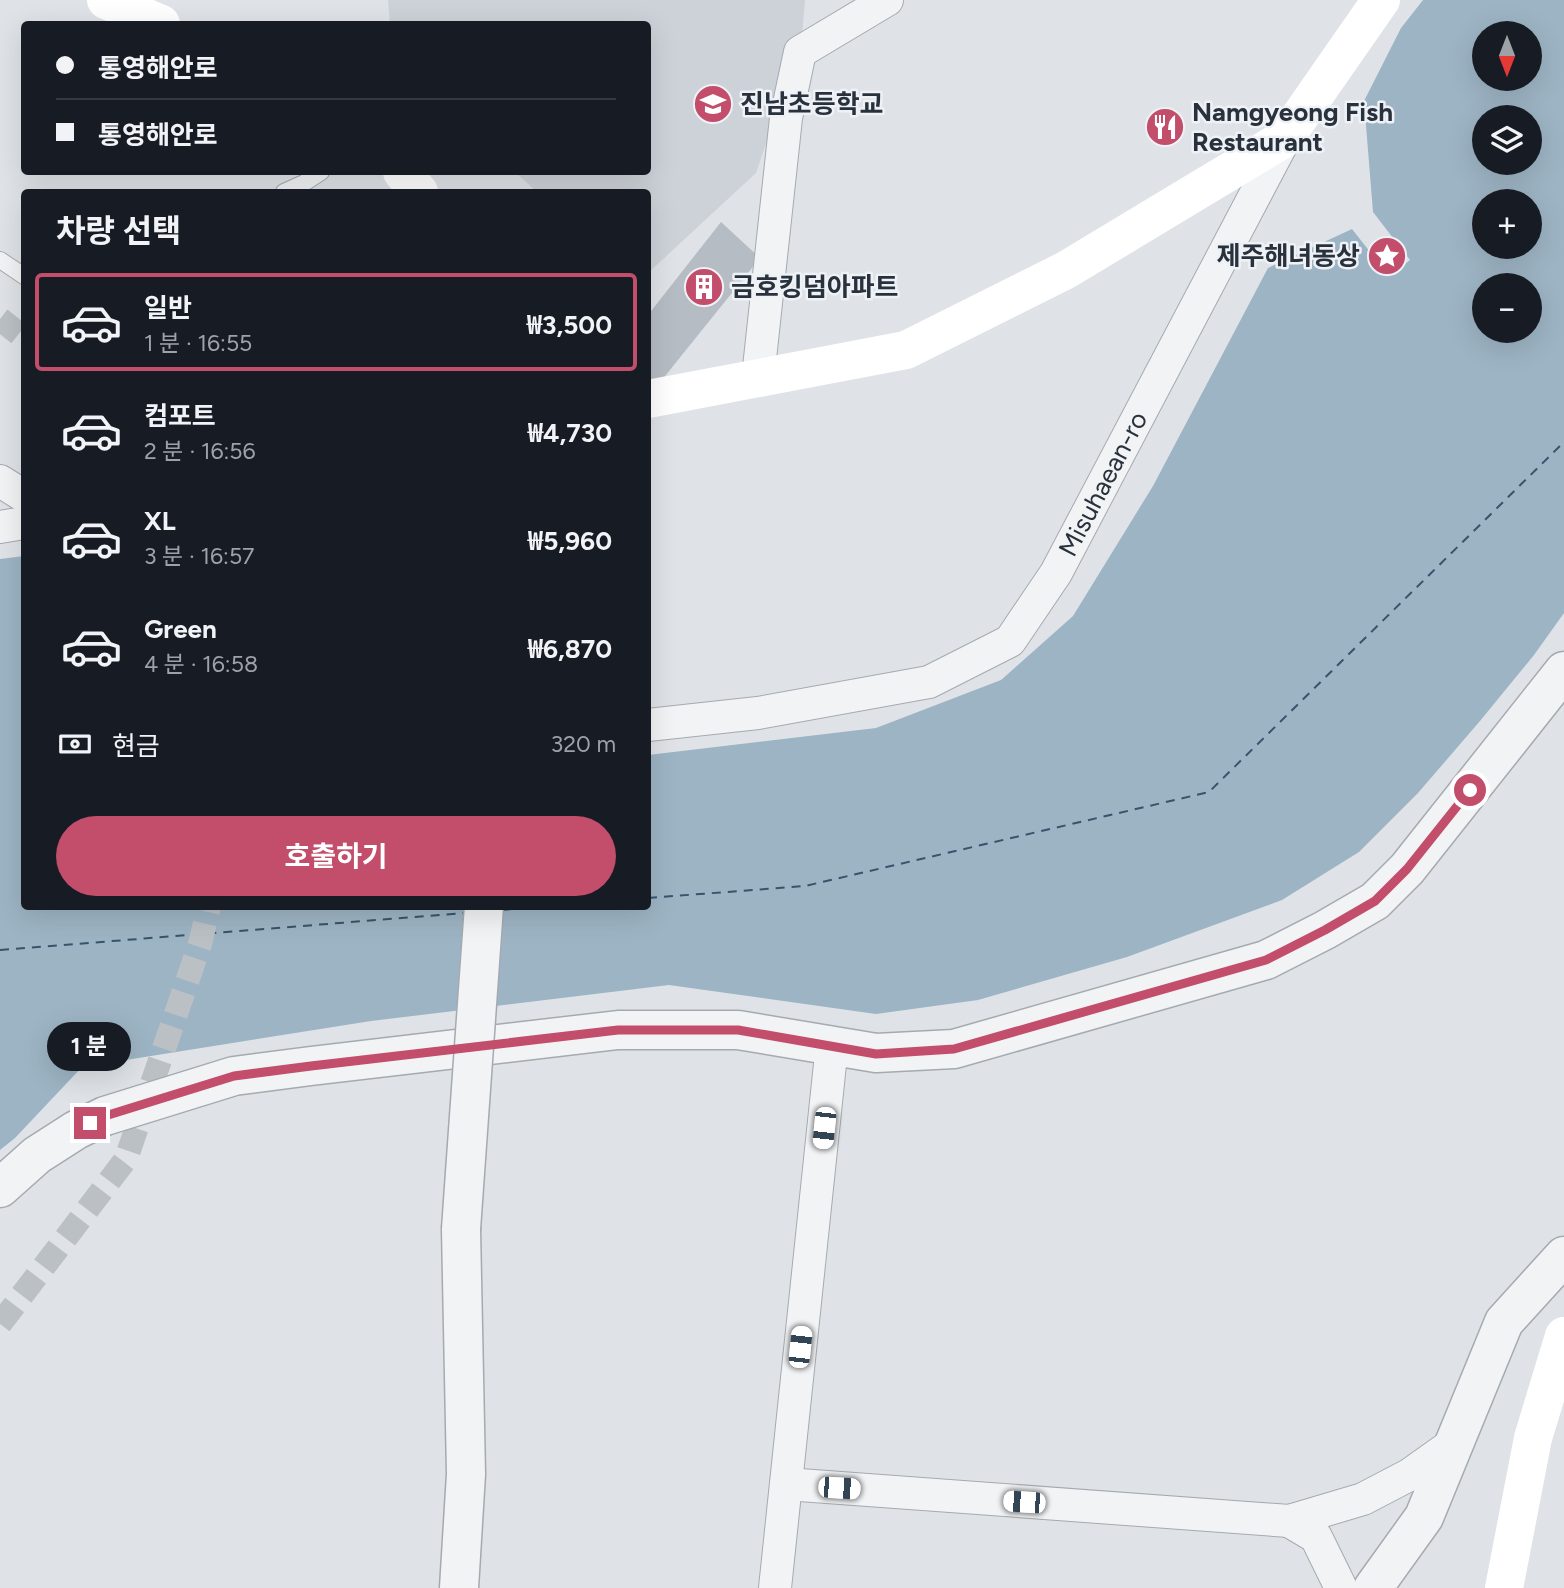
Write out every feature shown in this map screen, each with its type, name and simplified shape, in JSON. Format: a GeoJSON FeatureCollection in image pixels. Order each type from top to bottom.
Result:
{"type":"FeatureCollection","features":[{"type":"Feature","properties":{"kind":"main road","name":"Misuhaean-ro"},"geometry":{"type":"LineString","coordinates":[[1285,138],[1381,0]]}},
{"type":"Feature","properties":{"kind":"main road"},"geometry":{"type":"LineString","coordinates":[[111,1],[155,21]]}},
{"type":"Feature","properties":{"kind":"main road"},"geometry":{"type":"LineString","coordinates":[[651,398],[906,350],[1066,270],[1285,138]]}},
{"type":"Feature","properties":{"kind":"main road"},"geometry":{"type":"LineString","coordinates":[[405,175],[416,189]]}},
{"type":"Feature","properties":{"kind":"main road"},"geometry":{"type":"LineString","coordinates":[[1504,1588],[1534,1438],[1564,1336]]}},
{"type":"Feature","properties":{"kind":"street"},"geometry":{"type":"LineString","coordinates":[[758,377],[786,118],[800,52],[887,0]]}},
{"type":"Feature","properties":{"kind":"street","name":"Misuhaean-ro"},"geometry":{"type":"LineString","coordinates":[[651,725],[758,713],[929,682],[1010,641],[1056,573],[1285,138]]}},
{"type":"Feature","properties":{"kind":"street"},"geometry":{"type":"LineString","coordinates":[[0,481],[21,494]]}},
{"type":"Feature","properties":{"kind":"street"},"geometry":{"type":"LineString","coordinates":[[0,527],[21,524]]}},
{"type":"Feature","properties":{"kind":"street"},"geometry":{"type":"LineString","coordinates":[[0,1188],[37,1155],[76,1130],[105,1116],[234,1076],[618,1030],[738,1030],[876,1054],[954,1049],[1266,960],[1375,901],[1407,869],[1564,671]]}},
{"type":"Feature","properties":{"kind":"street"},"geometry":{"type":"LineString","coordinates":[[459,1588],[466,1474],[461,1229],[484,910]]}},
{"type":"Feature","properties":{"kind":"street"},"geometry":{"type":"LineString","coordinates":[[775,1588],[832,1045]]}},
{"type":"Feature","properties":{"kind":"street"},"geometry":{"type":"LineString","coordinates":[[1373,1588],[1424,1517],[1504,1322],[1564,1256]]}},
{"type":"Feature","properties":{"kind":"street"},"geometry":{"type":"LineString","coordinates":[[786,1484],[1289,1521],[1363,1499],[1409,1475],[1454,1443]]}},
{"type":"Feature","properties":{"kind":"street"},"geometry":{"type":"LineString","coordinates":[[1289,1521],[1316,1537],[1341,1588]]}},
{"type":"Feature","properties":{"kind":"lane"},"geometry":{"type":"LineString","coordinates":[[291,189],[316,175]]}},
{"type":"Feature","properties":{"kind":"lane"},"geometry":{"type":"LineString","coordinates":[[0,260],[21,274]]}},
{"type":"Feature","properties":{"kind":"shaded area","name":"진남초등학교"},"geometry":{"type":"Polygon","coordinates":[[[388,0],[805,0],[802,36],[756,173],[651,270],[651,189],[534,189],[518,175],[651,175],[651,21],[390,21],[388,0]]]}},
{"type":"Feature","properties":{"kind":"water"},"geometry":{"type":"Polygon","coordinates":[[[1423,0],[1564,0],[1564,613],[1534,655],[1480,721],[1418,793],[1359,852],[1282,900],[1127,957],[978,1000],[876,1014],[669,985],[371,1021],[82,1067],[15,1138],[0,1150],[0,559],[21,556],[21,910],[651,910],[651,755],[876,728],[1001,680],[1073,616],[1153,486],[1268,268],[1352,229],[1389,276],[1410,260],[1373,212],[1364,101],[1401,28],[1423,0]]]}},
{"type":"Feature","properties":{"kind":"building","name":"금호킹덤아파트"},"geometry":{"type":"Polygon","coordinates":[[[721,222],[760,258],[657,386],[651,381],[651,311],[721,222]]]}},
{"type":"Feature","properties":{"kind":"ferry route"},"geometry":{"type":"LineString","coordinates":[[651,898],[805,886],[1209,792],[1564,442]]}},
{"type":"Feature","properties":{"kind":"ferry route"},"geometry":{"type":"LineString","coordinates":[[0,950],[465,913]]}},
{"type":"Feature","properties":{"kind":"tunnel"},"geometry":{"type":"LineString","coordinates":[[0,319],[21,336]]}},
{"type":"Feature","properties":{"kind":"tunnel"},"geometry":{"type":"LineString","coordinates":[[0,1324],[126,1159],[200,944],[208,910]]}},
{"type":"Feature","properties":{"kind":"place","name":"진남초등학교"},"geometry":{"type":"Point","coordinates":[713,104]}},
{"type":"Feature","properties":{"kind":"place","name":"Namgyeong Fish Restaurant"},"geometry":{"type":"Point","coordinates":[1165,127]}},
{"type":"Feature","properties":{"kind":"place","name":"제주해녀동상"},"geometry":{"type":"Point","coordinates":[1387,256]}},
{"type":"Feature","properties":{"kind":"place","name":"금호킹덤아파트"},"geometry":{"type":"Point","coordinates":[704,287]}},
{"type":"Feature","properties":{"kind":"route"},"geometry":{"type":"LineString","coordinates":[[90,1123],[234,1076],[618,1030],[738,1030],[876,1054],[954,1049],[1266,960],[1375,901],[1407,869],[1470,790]]}}]}
